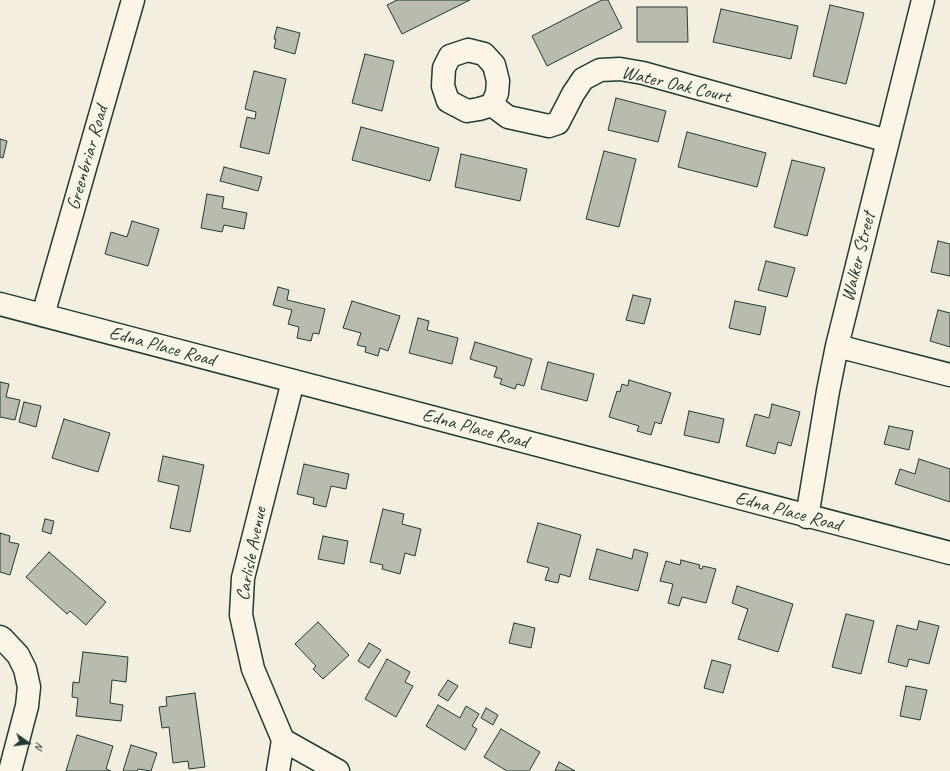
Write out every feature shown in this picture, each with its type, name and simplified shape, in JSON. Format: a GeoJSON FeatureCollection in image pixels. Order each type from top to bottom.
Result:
{"type":"FeatureCollection","features":[{"type":"Feature","properties":{"kind":"street","name":"Greenbriar Road"},"geometry":{"type":"LineString","coordinates":[[43,316],[133,0]]}},
{"type":"Feature","properties":{"kind":"street","name":"Walker Street"},"geometry":{"type":"LineString","coordinates":[[807,517],[837,346],[923,0]]}},
{"type":"Feature","properties":{"kind":"street","name":"Water Oak Court"},"geometry":{"type":"LineString","coordinates":[[492,104],[508,117],[549,126],[558,123],[572,94],[583,80],[600,70],[620,69],[643,73],[888,141]]}},
{"type":"Feature","properties":{"kind":"street","name":"Edna Place Road"},"geometry":{"type":"LineString","coordinates":[[0,304],[950,554]]}},
{"type":"Feature","properties":{"kind":"street"},"geometry":{"type":"LineString","coordinates":[[837,346],[950,375]]}},
{"type":"Feature","properties":{"kind":"street","name":"Carlisle Avenue"},"geometry":{"type":"LineString","coordinates":[[283,740],[253,669],[241,615],[243,578],[292,381]]}},
{"type":"Feature","properties":{"kind":"street"},"geometry":{"type":"LineString","coordinates":[[0,637],[18,655],[25,669],[29,687],[27,706],[10,771]]}},
{"type":"Feature","properties":{"kind":"street"},"geometry":{"type":"LineString","coordinates":[[278,771],[283,740],[338,771]]}},
{"type":"Feature","properties":{"kind":"building"},"geometry":{"type":"Polygon","coordinates":[[[397,0],[470,0],[402,34],[387,5],[397,0]]]}},
{"type":"Feature","properties":{"kind":"building"},"geometry":{"type":"Polygon","coordinates":[[[602,0],[608,0],[622,28],[547,66],[532,36],[602,0]]]}},
{"type":"Feature","properties":{"kind":"building"},"geometry":{"type":"Polygon","coordinates":[[[830,5],[864,13],[846,84],[813,76],[830,5]]]}},
{"type":"Feature","properties":{"kind":"building"},"geometry":{"type":"Polygon","coordinates":[[[637,7],[687,7],[688,42],[637,42],[637,7]]]}},
{"type":"Feature","properties":{"kind":"building"},"geometry":{"type":"Polygon","coordinates":[[[721,9],[798,26],[791,59],[713,42],[721,9]]]}},
{"type":"Feature","properties":{"kind":"building"},"geometry":{"type":"Polygon","coordinates":[[[277,27],[300,33],[295,54],[274,48],[276,39],[274,39],[277,27]]]}},
{"type":"Feature","properties":{"kind":"building"},"geometry":{"type":"Polygon","coordinates":[[[365,54],[394,61],[382,111],[352,103],[365,54]]]}},
{"type":"Feature","properties":{"kind":"building"},"geometry":{"type":"Polygon","coordinates":[[[254,71],[286,79],[269,154],[240,147],[247,117],[255,119],[256,112],[245,109],[254,71]]]}},
{"type":"Feature","properties":{"kind":"building"},"geometry":{"type":"Polygon","coordinates":[[[616,98],[666,111],[658,142],[608,130],[616,98]]]}},
{"type":"Feature","properties":{"kind":"building"},"geometry":{"type":"Polygon","coordinates":[[[361,127],[439,148],[430,181],[352,160],[361,127]]]}},
{"type":"Feature","properties":{"kind":"building"},"geometry":{"type":"Polygon","coordinates":[[[687,132],[766,153],[757,187],[678,167],[687,132]]]}},
{"type":"Feature","properties":{"kind":"building"},"geometry":{"type":"Polygon","coordinates":[[[0,139],[7,141],[3,158],[0,157],[0,139]]]}},
{"type":"Feature","properties":{"kind":"building"},"geometry":{"type":"Polygon","coordinates":[[[604,151],[636,159],[619,227],[586,219],[604,151]]]}},
{"type":"Feature","properties":{"kind":"building"},"geometry":{"type":"Polygon","coordinates":[[[461,154],[527,169],[520,201],[455,187],[461,154]]]}},
{"type":"Feature","properties":{"kind":"building"},"geometry":{"type":"Polygon","coordinates":[[[792,160],[825,168],[807,236],[774,227],[792,160]]]}},
{"type":"Feature","properties":{"kind":"building"},"geometry":{"type":"Polygon","coordinates":[[[224,167],[262,177],[258,191],[220,181],[224,167]]]}},
{"type":"Feature","properties":{"kind":"building"},"geometry":{"type":"Polygon","coordinates":[[[207,194],[224,197],[222,208],[247,213],[244,229],[224,225],[222,232],[201,228],[207,194]]]}},
{"type":"Feature","properties":{"kind":"building"},"geometry":{"type":"Polygon","coordinates":[[[132,221],[159,229],[148,266],[105,254],[111,232],[127,237],[132,221]]]}},
{"type":"Feature","properties":{"kind":"building"},"geometry":{"type":"Polygon","coordinates":[[[938,241],[950,244],[950,276],[931,272],[938,241]]]}},
{"type":"Feature","properties":{"kind":"building"},"geometry":{"type":"Polygon","coordinates":[[[766,261],[795,268],[787,297],[758,290],[766,261]]]}},
{"type":"Feature","properties":{"kind":"building"},"geometry":{"type":"Polygon","coordinates":[[[278,287],[289,290],[287,300],[325,309],[319,334],[313,333],[311,341],[297,338],[299,327],[288,324],[292,310],[273,305],[278,287]]]}},
{"type":"Feature","properties":{"kind":"building"},"geometry":{"type":"Polygon","coordinates":[[[633,295],[651,299],[644,324],[626,320],[633,295]]]}},
{"type":"Feature","properties":{"kind":"building"},"geometry":{"type":"Polygon","coordinates":[[[352,301],[400,316],[388,351],[380,348],[378,356],[365,352],[366,347],[357,345],[361,333],[343,328],[352,301]]]}},
{"type":"Feature","properties":{"kind":"building"},"geometry":{"type":"Polygon","coordinates":[[[735,301],[766,307],[760,335],[729,328],[735,301]]]}},
{"type":"Feature","properties":{"kind":"building"},"geometry":{"type":"Polygon","coordinates":[[[938,310],[950,313],[950,347],[930,341],[938,310]]]}},
{"type":"Feature","properties":{"kind":"building"},"geometry":{"type":"Polygon","coordinates":[[[418,318],[429,321],[427,330],[458,338],[452,364],[409,353],[418,318]]]}},
{"type":"Feature","properties":{"kind":"building"},"geometry":{"type":"Polygon","coordinates":[[[475,342],[532,359],[524,386],[517,384],[515,389],[500,384],[502,379],[494,377],[497,367],[470,359],[475,342]]]}},
{"type":"Feature","properties":{"kind":"building"},"geometry":{"type":"Polygon","coordinates":[[[548,362],[594,374],[587,401],[541,389],[548,362]]]}},
{"type":"Feature","properties":{"kind":"building"},"geometry":{"type":"Polygon","coordinates":[[[629,380],[671,393],[661,424],[655,422],[651,435],[637,431],[639,426],[609,417],[617,391],[620,392],[622,384],[628,386],[629,380]]]}},
{"type":"Feature","properties":{"kind":"building"},"geometry":{"type":"Polygon","coordinates":[[[0,382],[9,384],[6,397],[20,400],[15,420],[0,417],[0,382]]]}},
{"type":"Feature","properties":{"kind":"building"},"geometry":{"type":"Polygon","coordinates":[[[24,402],[41,406],[36,427],[19,422],[24,402]]]}},
{"type":"Feature","properties":{"kind":"building"},"geometry":{"type":"Polygon","coordinates":[[[772,404],[800,412],[791,446],[778,442],[775,454],[746,446],[755,414],[769,418],[772,404]]]}},
{"type":"Feature","properties":{"kind":"building"},"geometry":{"type":"Polygon","coordinates":[[[689,411],[724,419],[719,443],[684,435],[689,411]]]}},
{"type":"Feature","properties":{"kind":"building"},"geometry":{"type":"Polygon","coordinates":[[[64,419],[110,433],[98,472],[52,458],[64,419]]]}},
{"type":"Feature","properties":{"kind":"building"},"geometry":{"type":"Polygon","coordinates":[[[889,426],[913,431],[909,450],[884,444],[889,426]]]}},
{"type":"Feature","properties":{"kind":"building"},"geometry":{"type":"Polygon","coordinates":[[[163,456],[204,465],[190,532],[170,528],[179,486],[158,481],[163,456]]]}},
{"type":"Feature","properties":{"kind":"building"},"geometry":{"type":"Polygon","coordinates":[[[919,459],[950,469],[950,502],[895,484],[900,469],[915,474],[919,459]]]}},
{"type":"Feature","properties":{"kind":"building"},"geometry":{"type":"Polygon","coordinates":[[[304,464],[349,474],[346,489],[331,486],[326,507],[313,504],[314,498],[297,494],[304,464]]]}},
{"type":"Feature","properties":{"kind":"building"},"geometry":{"type":"Polygon","coordinates":[[[383,509],[404,514],[402,524],[421,529],[415,556],[405,553],[400,574],[382,569],[383,565],[370,562],[383,509]]]}},
{"type":"Feature","properties":{"kind":"building"},"geometry":{"type":"Polygon","coordinates":[[[45,519],[54,521],[51,534],[42,531],[45,519]]]}},
{"type":"Feature","properties":{"kind":"building"},"geometry":{"type":"Polygon","coordinates":[[[538,523],[581,535],[570,577],[560,574],[558,583],[545,580],[549,568],[527,562],[538,523]]]}},
{"type":"Feature","properties":{"kind":"building"},"geometry":{"type":"Polygon","coordinates":[[[0,533],[10,536],[9,542],[19,544],[10,575],[0,572],[0,533]]]}},
{"type":"Feature","properties":{"kind":"building"},"geometry":{"type":"Polygon","coordinates":[[[323,536],[348,541],[344,564],[318,559],[323,536]]]}},
{"type":"Feature","properties":{"kind":"building"},"geometry":{"type":"Polygon","coordinates":[[[597,549],[632,559],[634,549],[648,553],[638,591],[589,579],[597,549]]]}},
{"type":"Feature","properties":{"kind":"building"},"geometry":{"type":"Polygon","coordinates":[[[49,552],[106,602],[86,625],[70,611],[67,614],[26,577],[49,552]]]}},
{"type":"Feature","properties":{"kind":"building"},"geometry":{"type":"Polygon","coordinates":[[[681,560],[700,565],[699,568],[702,569],[703,566],[716,569],[706,603],[682,597],[679,606],[668,603],[673,584],[660,581],[666,561],[680,565],[681,560]]]}},
{"type":"Feature","properties":{"kind":"building"},"geometry":{"type":"Polygon","coordinates":[[[737,586],[793,604],[778,652],[738,639],[748,609],[732,603],[737,586]]]}},
{"type":"Feature","properties":{"kind":"building"},"geometry":{"type":"Polygon","coordinates":[[[846,614],[874,621],[861,674],[832,667],[846,614]]]}},
{"type":"Feature","properties":{"kind":"building"},"geometry":{"type":"Polygon","coordinates":[[[919,621],[939,626],[929,664],[909,659],[907,667],[888,662],[897,625],[917,630],[919,621]]]}},
{"type":"Feature","properties":{"kind":"building"},"geometry":{"type":"Polygon","coordinates":[[[318,622],[349,655],[323,679],[313,669],[316,666],[295,644],[318,622]]]}},
{"type":"Feature","properties":{"kind":"building"},"geometry":{"type":"Polygon","coordinates":[[[514,623],[535,628],[531,648],[509,643],[514,623]]]}},
{"type":"Feature","properties":{"kind":"building"},"geometry":{"type":"Polygon","coordinates":[[[369,643],[381,650],[369,668],[358,661],[369,643]]]}},
{"type":"Feature","properties":{"kind":"building"},"geometry":{"type":"Polygon","coordinates":[[[83,652],[128,657],[126,682],[112,680],[110,703],[123,705],[121,721],[76,716],[78,698],[72,697],[73,682],[79,683],[83,652]]]}},
{"type":"Feature","properties":{"kind":"building"},"geometry":{"type":"Polygon","coordinates":[[[387,659],[410,672],[405,682],[413,686],[396,717],[365,699],[387,659]]]}},
{"type":"Feature","properties":{"kind":"building"},"geometry":{"type":"Polygon","coordinates":[[[712,660],[731,665],[723,693],[704,688],[712,660]]]}},
{"type":"Feature","properties":{"kind":"building"},"geometry":{"type":"Polygon","coordinates":[[[448,680],[458,686],[448,701],[438,695],[448,680]]]}},
{"type":"Feature","properties":{"kind":"building"},"geometry":{"type":"Polygon","coordinates":[[[906,686],[927,690],[920,720],[900,716],[906,686]]]}},
{"type":"Feature","properties":{"kind":"building"},"geometry":{"type":"Polygon","coordinates":[[[195,693],[205,767],[189,769],[188,761],[173,763],[169,727],[162,728],[159,707],[167,706],[166,697],[195,693]]]}},
{"type":"Feature","properties":{"kind":"building"},"geometry":{"type":"Polygon","coordinates":[[[438,705],[460,718],[466,706],[479,714],[472,726],[477,729],[465,750],[426,726],[438,705]]]}},
{"type":"Feature","properties":{"kind":"building"},"geometry":{"type":"Polygon","coordinates":[[[486,708],[498,715],[493,725],[481,718],[486,708]]]}},
{"type":"Feature","properties":{"kind":"building"},"geometry":{"type":"Polygon","coordinates":[[[501,729],[540,752],[529,771],[507,771],[484,757],[501,729]]]}},
{"type":"Feature","properties":{"kind":"building"},"geometry":{"type":"Polygon","coordinates":[[[77,735],[113,746],[106,769],[111,771],[66,771],[77,735]]]}},
{"type":"Feature","properties":{"kind":"building"},"geometry":{"type":"Polygon","coordinates":[[[131,745],[157,753],[151,771],[138,769],[137,771],[123,771],[131,745]]]}},
{"type":"Feature","properties":{"kind":"building"},"geometry":{"type":"Polygon","coordinates":[[[559,762],[575,771],[555,771],[559,762]]]}}]}
